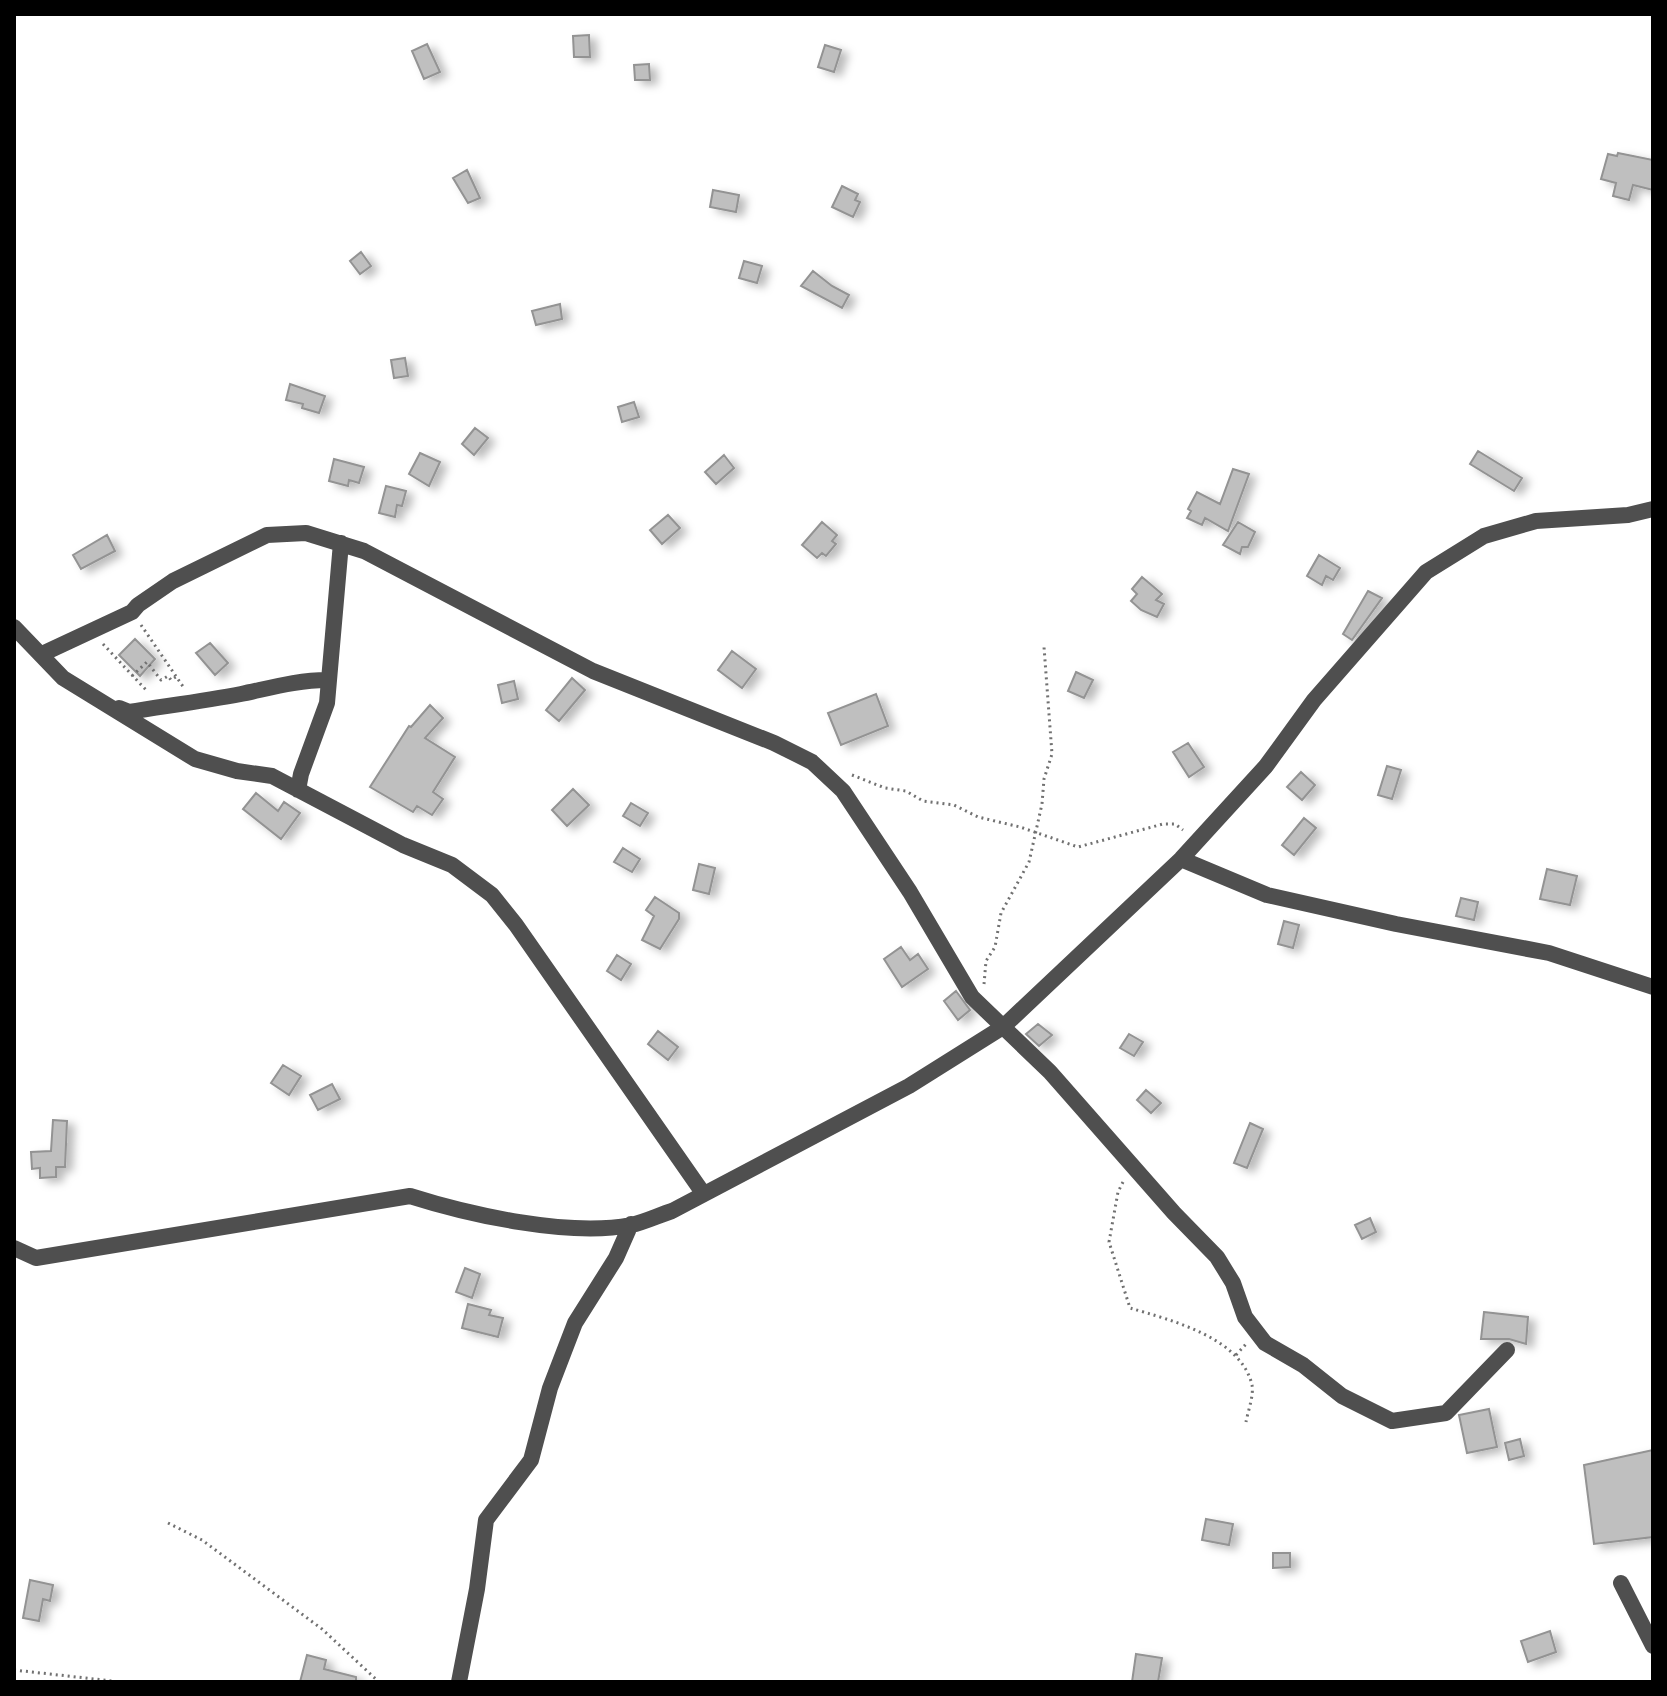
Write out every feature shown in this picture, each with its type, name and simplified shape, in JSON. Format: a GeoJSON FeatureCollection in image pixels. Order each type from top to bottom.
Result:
{"type":"FeatureCollection","features":[{"type":"Feature","properties":{"kind":"street"},"geometry":{"type":"LineString","coordinates":[[14,1248],[36,1258],[410,1196],[458,1212],[583,1229],[631,1224],[672,1211],[909,1086],[1003,1027],[1181,859],[1266,766],[1314,700],[1426,572],[1484,536],[1536,521],[1613,516],[1653,509]]}},
{"type":"Feature","properties":{"kind":"street"},"geometry":{"type":"LineString","coordinates":[[42,654],[132,612],[173,581],[267,535],[306,533],[364,551],[593,671],[774,743],[812,762],[843,791],[910,892],[972,997],[1050,1072],[1174,1213],[1217,1257],[1233,1283],[1245,1317],[1265,1343],[1303,1365],[1342,1396],[1392,1421],[1446,1413],[1507,1350]]}},
{"type":"Feature","properties":{"kind":"street"},"geometry":{"type":"LineString","coordinates":[[298,790],[327,703],[341,543]]}},
{"type":"Feature","properties":{"kind":"street"},"geometry":{"type":"LineString","coordinates":[[14,627],[63,678],[195,759],[237,771],[272,776],[403,845],[452,865],[492,895],[703,1193]]}},
{"type":"Feature","properties":{"kind":"street"},"geometry":{"type":"LineString","coordinates":[[106,704],[129,712],[289,685],[300,680],[327,680]]}},
{"type":"Feature","properties":{"kind":"street"},"geometry":{"type":"LineString","coordinates":[[1181,859],[1267,895],[1396,924],[1549,953],[1653,987]]}},
{"type":"Feature","properties":{"kind":"street"},"geometry":{"type":"LineString","coordinates":[[459,1682],[477,1589],[486,1520],[531,1460],[550,1388],[575,1323],[616,1258],[631,1224]]}},
{"type":"Feature","properties":{"kind":"street"},"geometry":{"type":"LineString","coordinates":[[1621,1583],[1653,1646]]}},
{"type":"Feature","properties":{"kind":"path"},"geometry":{"type":"LineString","coordinates":[[132,612],[193,702]]}},
{"type":"Feature","properties":{"kind":"path"},"geometry":{"type":"LineString","coordinates":[[92,633],[162,707]]}},
{"type":"Feature","properties":{"kind":"path"},"geometry":{"type":"LineString","coordinates":[[979,1003],[986,961],[995,947],[1001,913],[1029,862],[1042,804],[1044,779],[1052,754],[1044,647]]}},
{"type":"Feature","properties":{"kind":"path"},"geometry":{"type":"LineString","coordinates":[[132,676],[147,662],[161,680],[168,676],[171,680],[177,676]]}},
{"type":"Feature","properties":{"kind":"path"},"geometry":{"type":"LineString","coordinates":[[831,781],[845,772],[885,788],[906,791],[923,801],[954,805],[978,817],[1078,847],[1163,824],[1175,824],[1197,841]]}},
{"type":"Feature","properties":{"kind":"path"},"geometry":{"type":"LineString","coordinates":[[1131,1162],[1118,1192],[1109,1242],[1130,1308],[1214,1338],[1236,1355],[1252,1386],[1246,1422]]}},
{"type":"Feature","properties":{"kind":"path"},"geometry":{"type":"LineString","coordinates":[[168,1523],[202,1540],[322,1629],[379,1682]]}},
{"type":"Feature","properties":{"kind":"path"},"geometry":{"type":"LineString","coordinates":[[14,1670],[121,1682]]}},
{"type":"Feature","properties":{"kind":"building"},"geometry":{"type":"Polygon","coordinates":[[[589,35],[590,57],[574,57],[573,36],[589,35]]]}},
{"type":"Feature","properties":{"kind":"building"},"geometry":{"type":"Polygon","coordinates":[[[427,44],[440,72],[424,79],[412,51],[427,44]]]}},
{"type":"Feature","properties":{"kind":"building"},"geometry":{"type":"Polygon","coordinates":[[[825,45],[841,50],[834,72],[818,67],[825,45]]]}},
{"type":"Feature","properties":{"kind":"building"},"geometry":{"type":"Polygon","coordinates":[[[649,64],[650,80],[635,80],[634,65],[649,64]]]}},
{"type":"Feature","properties":{"kind":"building"},"geometry":{"type":"Polygon","coordinates":[[[1618,153],[1653,160],[1653,190],[1633,185],[1629,200],[1613,196],[1616,183],[1601,179],[1608,154],[1617,156],[1618,153]]]}},
{"type":"Feature","properties":{"kind":"building"},"geometry":{"type":"Polygon","coordinates":[[[467,170],[480,198],[468,203],[453,178],[467,170]]]}},
{"type":"Feature","properties":{"kind":"building"},"geometry":{"type":"Polygon","coordinates":[[[842,186],[858,194],[855,200],[860,202],[853,217],[832,207],[842,186]]]}},
{"type":"Feature","properties":{"kind":"building"},"geometry":{"type":"Polygon","coordinates":[[[713,190],[739,195],[736,212],[710,207],[713,190]]]}},
{"type":"Feature","properties":{"kind":"building"},"geometry":{"type":"Polygon","coordinates":[[[361,252],[371,266],[360,274],[350,261],[361,252]]]}},
{"type":"Feature","properties":{"kind":"building"},"geometry":{"type":"Polygon","coordinates":[[[744,261],[762,266],[757,283],[739,278],[744,261]]]}},
{"type":"Feature","properties":{"kind":"building"},"geometry":{"type":"Polygon","coordinates":[[[813,271],[849,295],[842,308],[801,286],[813,271]]]}},
{"type":"Feature","properties":{"kind":"building"},"geometry":{"type":"Polygon","coordinates":[[[560,304],[562,319],[536,325],[532,311],[560,304]]]}},
{"type":"Feature","properties":{"kind":"building"},"geometry":{"type":"Polygon","coordinates":[[[405,358],[408,376],[394,378],[391,360],[405,358]]]}},
{"type":"Feature","properties":{"kind":"building"},"geometry":{"type":"Polygon","coordinates":[[[290,384],[325,396],[319,413],[302,408],[303,404],[286,400],[290,384]]]}},
{"type":"Feature","properties":{"kind":"building"},"geometry":{"type":"Polygon","coordinates":[[[634,402],[639,417],[622,422],[618,407],[634,402]]]}},
{"type":"Feature","properties":{"kind":"building"},"geometry":{"type":"Polygon","coordinates":[[[475,428],[488,438],[474,455],[462,444],[475,428]]]}},
{"type":"Feature","properties":{"kind":"building"},"geometry":{"type":"Polygon","coordinates":[[[1478,451],[1522,478],[1514,491],[1470,464],[1478,451]]]}},
{"type":"Feature","properties":{"kind":"building"},"geometry":{"type":"Polygon","coordinates":[[[420,453],[440,462],[429,486],[409,474],[420,453]]]}},
{"type":"Feature","properties":{"kind":"building"},"geometry":{"type":"Polygon","coordinates":[[[724,455],[734,468],[716,484],[705,472],[724,455]]]}},
{"type":"Feature","properties":{"kind":"building"},"geometry":{"type":"Polygon","coordinates":[[[334,459],[364,467],[359,483],[349,480],[348,486],[329,481],[334,459]]]}},
{"type":"Feature","properties":{"kind":"building"},"geometry":{"type":"Polygon","coordinates":[[[1233,469],[1249,474],[1228,531],[1205,518],[1202,525],[1187,518],[1197,492],[1220,504],[1233,469]]]}},
{"type":"Feature","properties":{"kind":"building"},"geometry":{"type":"Polygon","coordinates":[[[386,486],[406,491],[402,506],[397,505],[395,517],[379,513],[386,486]]]}},
{"type":"Feature","properties":{"kind":"building"},"geometry":{"type":"Polygon","coordinates":[[[668,515],[680,528],[662,544],[650,530],[668,515]]]}},
{"type":"Feature","properties":{"kind":"building"},"geometry":{"type":"Polygon","coordinates":[[[822,522],[837,535],[832,541],[836,544],[826,556],[822,553],[817,558],[802,545],[822,522]]]}},
{"type":"Feature","properties":{"kind":"building"},"geometry":{"type":"Polygon","coordinates":[[[1238,522],[1255,532],[1248,547],[1242,547],[1240,554],[1223,545],[1238,522]]]}},
{"type":"Feature","properties":{"kind":"building"},"geometry":{"type":"Polygon","coordinates":[[[107,535],[115,551],[81,569],[73,555],[107,535]]]}},
{"type":"Feature","properties":{"kind":"building"},"geometry":{"type":"Polygon","coordinates":[[[1319,555],[1340,568],[1333,580],[1326,576],[1322,585],[1307,576],[1319,555]]]}},
{"type":"Feature","properties":{"kind":"building"},"geometry":{"type":"Polygon","coordinates":[[[1142,577],[1162,594],[1156,600],[1164,604],[1157,617],[1141,610],[1131,601],[1137,594],[1132,589],[1142,577]]]}},
{"type":"Feature","properties":{"kind":"building"},"geometry":{"type":"Polygon","coordinates":[[[1368,591],[1382,598],[1352,640],[1343,634],[1368,591]]]}},
{"type":"Feature","properties":{"kind":"building"},"geometry":{"type":"Polygon","coordinates":[[[135,639],[155,659],[140,676],[119,655],[135,639]]]}},
{"type":"Feature","properties":{"kind":"building"},"geometry":{"type":"Polygon","coordinates":[[[210,643],[228,663],[215,675],[196,653],[210,643]]]}},
{"type":"Feature","properties":{"kind":"building"},"geometry":{"type":"Polygon","coordinates":[[[732,651],[756,669],[742,688],[718,670],[732,651]]]}},
{"type":"Feature","properties":{"kind":"building"},"geometry":{"type":"Polygon","coordinates":[[[1076,672],[1093,680],[1084,698],[1068,691],[1076,672]]]}},
{"type":"Feature","properties":{"kind":"building"},"geometry":{"type":"Polygon","coordinates":[[[572,678],[585,690],[559,721],[546,710],[572,678]]]}},
{"type":"Feature","properties":{"kind":"building"},"geometry":{"type":"Polygon","coordinates":[[[514,681],[518,699],[502,703],[498,685],[514,681]]]}},
{"type":"Feature","properties":{"kind":"building"},"geometry":{"type":"Polygon","coordinates":[[[876,694],[888,726],[841,745],[828,713],[876,694]]]}},
{"type":"Feature","properties":{"kind":"building"},"geometry":{"type":"Polygon","coordinates":[[[430,705],[443,718],[425,738],[455,757],[433,792],[443,799],[432,815],[417,806],[413,812],[370,787],[409,726],[430,705]]]}},
{"type":"Feature","properties":{"kind":"building"},"geometry":{"type":"Polygon","coordinates":[[[1188,743],[1204,767],[1189,777],[1173,752],[1188,743]]]}},
{"type":"Feature","properties":{"kind":"building"},"geometry":{"type":"Polygon","coordinates":[[[1387,766],[1401,770],[1392,799],[1378,795],[1387,766]]]}},
{"type":"Feature","properties":{"kind":"building"},"geometry":{"type":"Polygon","coordinates":[[[1301,772],[1315,785],[1302,800],[1287,787],[1301,772]]]}},
{"type":"Feature","properties":{"kind":"building"},"geometry":{"type":"Polygon","coordinates":[[[573,789],[589,805],[567,826],[552,810],[573,789]]]}},
{"type":"Feature","properties":{"kind":"building"},"geometry":{"type":"Polygon","coordinates":[[[256,793],[278,811],[284,802],[300,813],[281,839],[243,809],[256,793]]]}},
{"type":"Feature","properties":{"kind":"building"},"geometry":{"type":"Polygon","coordinates":[[[631,803],[648,813],[640,826],[623,816],[631,803]]]}},
{"type":"Feature","properties":{"kind":"building"},"geometry":{"type":"Polygon","coordinates":[[[1304,818],[1316,828],[1294,855],[1282,845],[1304,818]]]}},
{"type":"Feature","properties":{"kind":"building"},"geometry":{"type":"Polygon","coordinates":[[[623,848],[640,859],[632,872],[614,862],[623,848]]]}},
{"type":"Feature","properties":{"kind":"building"},"geometry":{"type":"Polygon","coordinates":[[[699,864],[715,868],[709,894],[693,890],[699,864]]]}},
{"type":"Feature","properties":{"kind":"building"},"geometry":{"type":"Polygon","coordinates":[[[1547,869],[1577,876],[1570,905],[1540,899],[1547,869]]]}},
{"type":"Feature","properties":{"kind":"building"},"geometry":{"type":"Polygon","coordinates":[[[655,897],[679,913],[679,919],[660,949],[642,940],[654,916],[646,910],[655,897]]]}},
{"type":"Feature","properties":{"kind":"building"},"geometry":{"type":"Polygon","coordinates":[[[1461,898],[1478,902],[1474,920],[1456,916],[1461,898]]]}},
{"type":"Feature","properties":{"kind":"building"},"geometry":{"type":"Polygon","coordinates":[[[1284,921],[1299,925],[1293,948],[1278,944],[1284,921]]]}},
{"type":"Feature","properties":{"kind":"building"},"geometry":{"type":"Polygon","coordinates":[[[901,947],[910,960],[918,954],[928,969],[902,987],[884,959],[901,947]]]}},
{"type":"Feature","properties":{"kind":"building"},"geometry":{"type":"Polygon","coordinates":[[[617,955],[631,964],[621,980],[607,971],[617,955]]]}},
{"type":"Feature","properties":{"kind":"building"},"geometry":{"type":"Polygon","coordinates":[[[956,991],[970,1010],[958,1020],[944,1001],[956,991]]]}},
{"type":"Feature","properties":{"kind":"building"},"geometry":{"type":"Polygon","coordinates":[[[1038,1024],[1052,1035],[1039,1046],[1026,1034],[1038,1024]]]}},
{"type":"Feature","properties":{"kind":"building"},"geometry":{"type":"Polygon","coordinates":[[[658,1031],[678,1047],[668,1060],[648,1044],[658,1031]]]}},
{"type":"Feature","properties":{"kind":"building"},"geometry":{"type":"Polygon","coordinates":[[[1129,1034],[1143,1042],[1134,1056],[1120,1048],[1129,1034]]]}},
{"type":"Feature","properties":{"kind":"building"},"geometry":{"type":"Polygon","coordinates":[[[283,1065],[301,1076],[289,1095],[271,1083],[283,1065]]]}},
{"type":"Feature","properties":{"kind":"building"},"geometry":{"type":"Polygon","coordinates":[[[332,1084],[340,1099],[318,1110],[310,1095],[332,1084]]]}},
{"type":"Feature","properties":{"kind":"building"},"geometry":{"type":"Polygon","coordinates":[[[1146,1090],[1161,1103],[1151,1113],[1137,1100],[1146,1090]]]}},
{"type":"Feature","properties":{"kind":"building"},"geometry":{"type":"Polygon","coordinates":[[[53,1120],[67,1121],[65,1167],[56,1167],[56,1177],[40,1178],[40,1168],[32,1169],[31,1152],[51,1151],[53,1120]]]}},
{"type":"Feature","properties":{"kind":"building"},"geometry":{"type":"Polygon","coordinates":[[[1250,1123],[1263,1129],[1247,1168],[1234,1163],[1250,1123]]]}},
{"type":"Feature","properties":{"kind":"building"},"geometry":{"type":"Polygon","coordinates":[[[1370,1218],[1376,1232],[1362,1239],[1355,1225],[1370,1218]]]}},
{"type":"Feature","properties":{"kind":"building"},"geometry":{"type":"Polygon","coordinates":[[[465,1268],[480,1274],[472,1298],[456,1292],[465,1268]]]}},
{"type":"Feature","properties":{"kind":"building"},"geometry":{"type":"Polygon","coordinates":[[[468,1304],[491,1310],[489,1315],[503,1318],[498,1337],[462,1328],[468,1304]]]}},
{"type":"Feature","properties":{"kind":"building"},"geometry":{"type":"Polygon","coordinates":[[[1484,1312],[1528,1317],[1526,1344],[1509,1339],[1481,1339],[1484,1312]]]}},
{"type":"Feature","properties":{"kind":"building"},"geometry":{"type":"Polygon","coordinates":[[[1489,1409],[1497,1447],[1467,1453],[1459,1415],[1489,1409]]]}},
{"type":"Feature","properties":{"kind":"building"},"geometry":{"type":"Polygon","coordinates":[[[1520,1439],[1524,1456],[1509,1460],[1505,1443],[1520,1439]]]}},
{"type":"Feature","properties":{"kind":"building"},"geometry":{"type":"Polygon","coordinates":[[[1653,1450],[1653,1537],[1594,1544],[1584,1465],[1653,1450]]]}},
{"type":"Feature","properties":{"kind":"building"},"geometry":{"type":"Polygon","coordinates":[[[1206,1519],[1233,1524],[1229,1545],[1202,1540],[1206,1519]]]}},
{"type":"Feature","properties":{"kind":"building"},"geometry":{"type":"Polygon","coordinates":[[[1273,1553],[1290,1553],[1290,1567],[1273,1568],[1273,1553]]]}},
{"type":"Feature","properties":{"kind":"building"},"geometry":{"type":"Polygon","coordinates":[[[30,1580],[53,1585],[50,1601],[43,1599],[39,1621],[23,1618],[30,1580]]]}},
{"type":"Feature","properties":{"kind":"building"},"geometry":{"type":"Polygon","coordinates":[[[1550,1631],[1556,1652],[1528,1662],[1521,1641],[1550,1631]]]}},
{"type":"Feature","properties":{"kind":"building"},"geometry":{"type":"Polygon","coordinates":[[[1136,1654],[1162,1658],[1158,1682],[1132,1682],[1136,1654]]]}},
{"type":"Feature","properties":{"kind":"building"},"geometry":{"type":"Polygon","coordinates":[[[307,1655],[326,1660],[324,1669],[356,1677],[356,1682],[300,1682],[307,1655]]]}}]}
